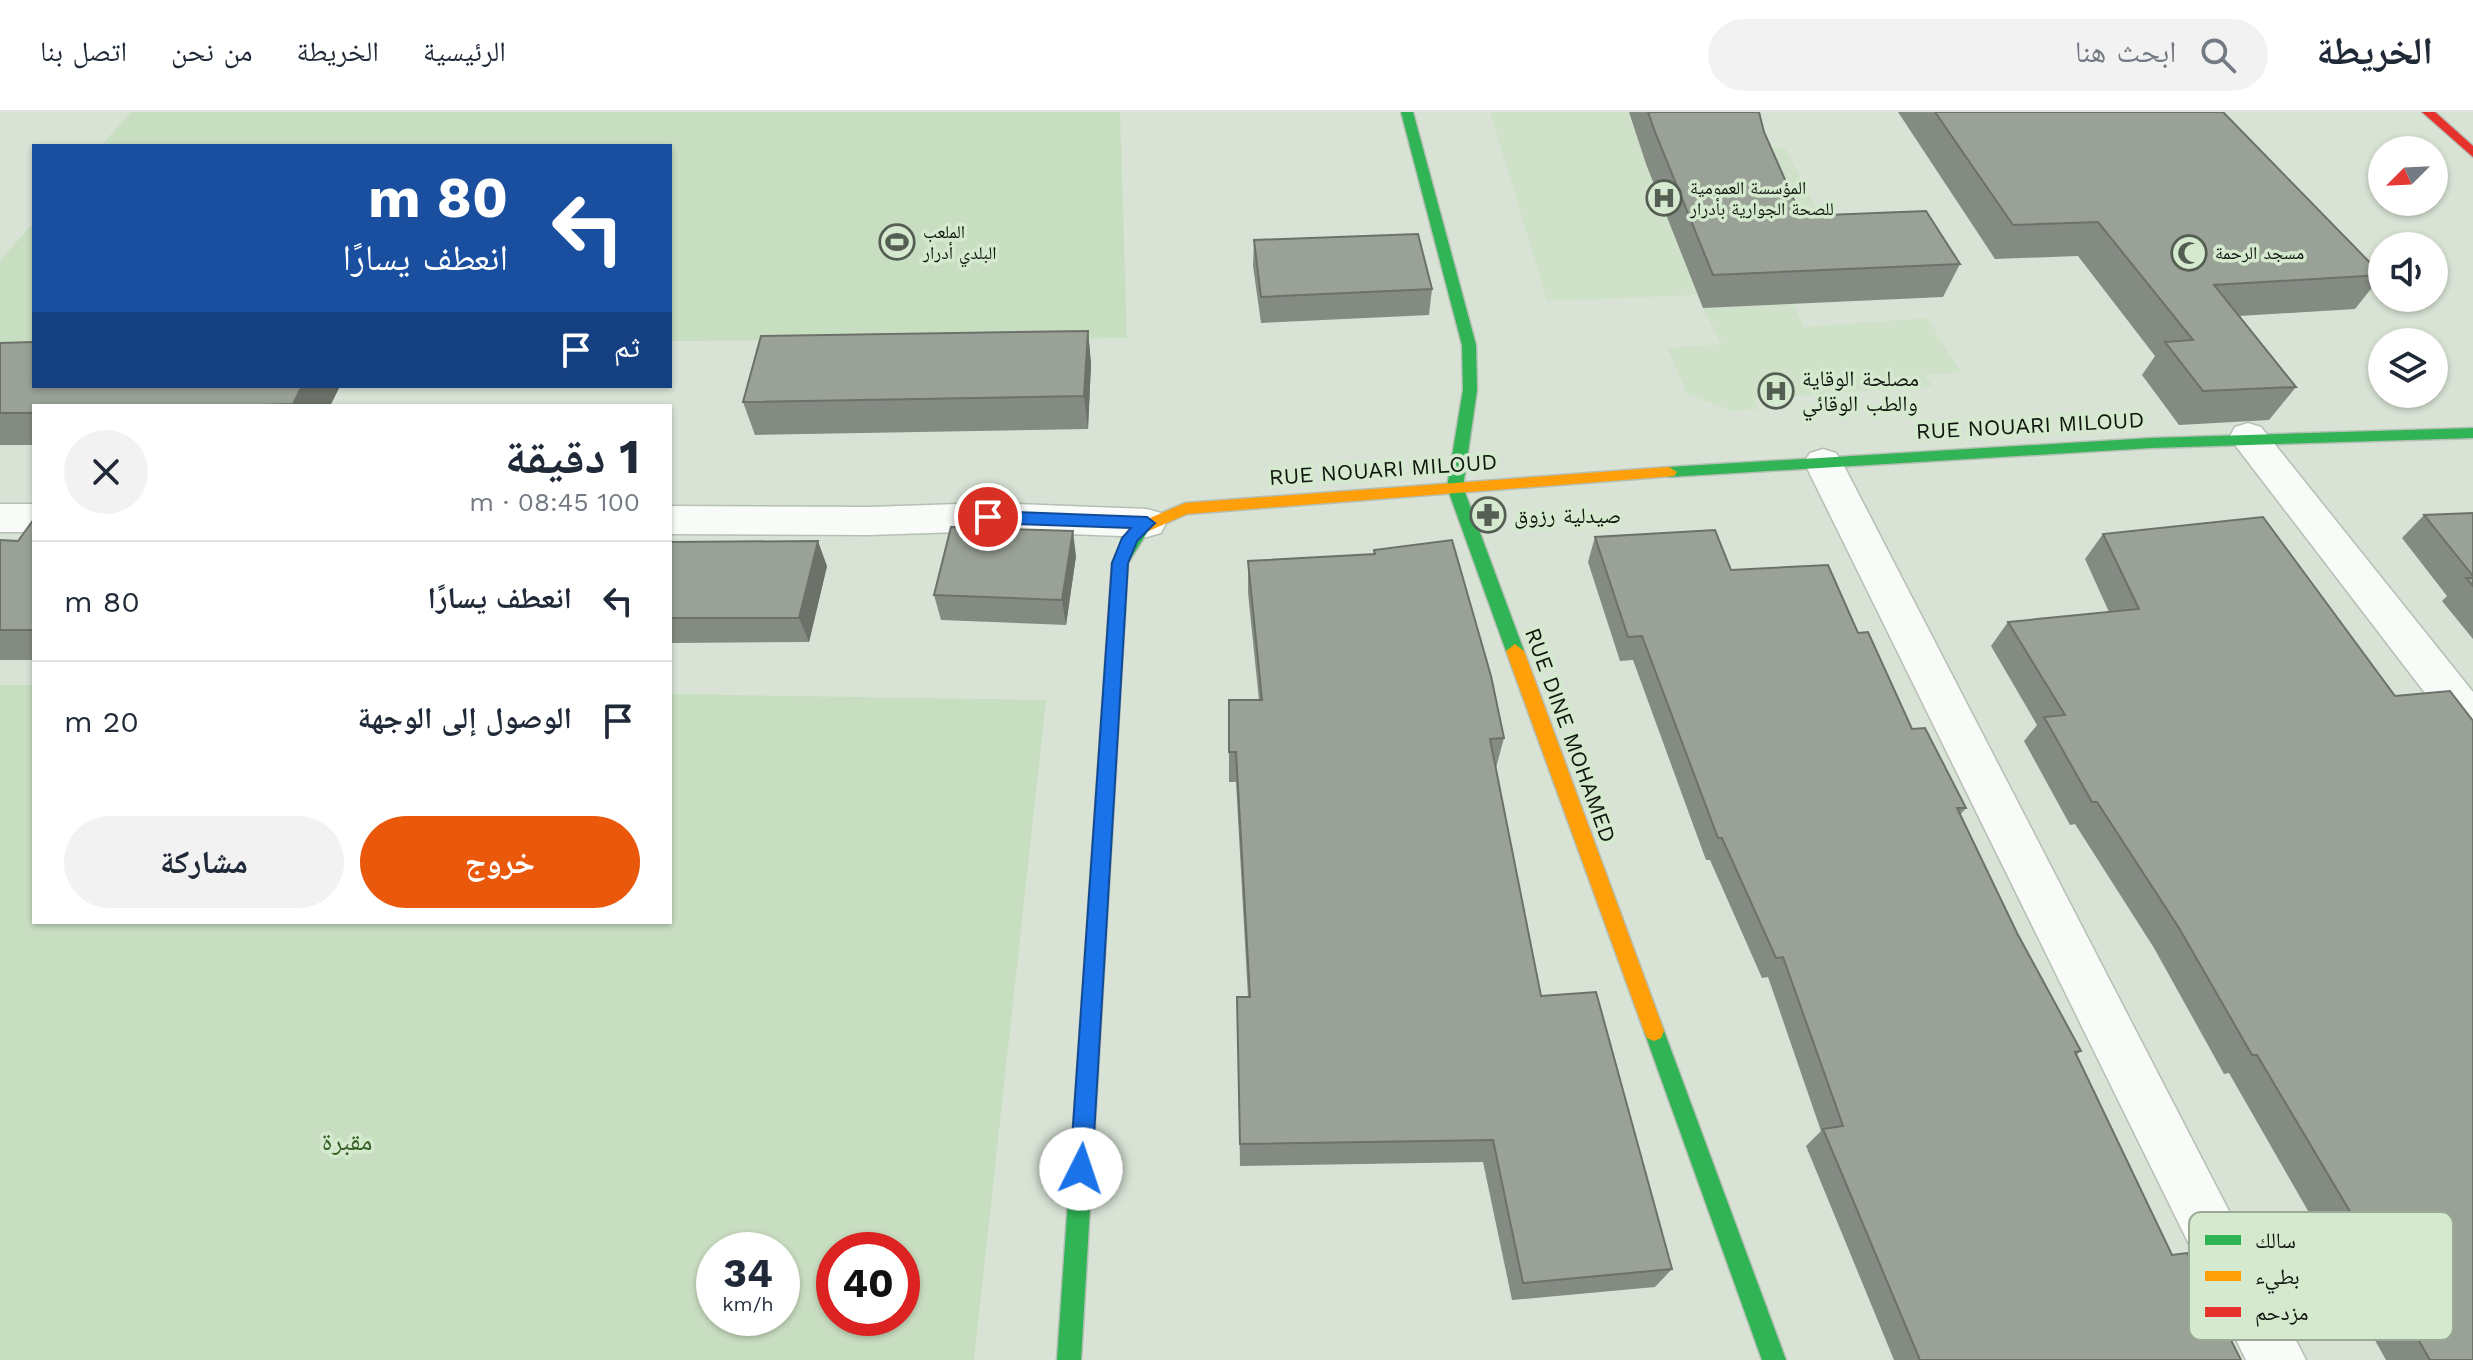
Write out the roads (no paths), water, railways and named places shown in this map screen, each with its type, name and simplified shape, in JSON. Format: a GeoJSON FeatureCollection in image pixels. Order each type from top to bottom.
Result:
{"type":"FeatureCollection","features":[{"type":"Feature","properties":{"kind":"street","name":"RUE DINE MOHAMED"},"geometry":{"type":"LineString","coordinates":[[1407,112],[1469,345],[1470,390],[1455,487],[1774,1360]]}},
{"type":"Feature","properties":{"kind":"street"},"geometry":{"type":"LineString","coordinates":[[2428,112],[2473,153]]}},
{"type":"Feature","properties":{"kind":"street","name":"RUE NOUARI MILOUD"},"geometry":{"type":"LineString","coordinates":[[1147,523],[1185,509],[1823,462],[2248,436],[2473,433]]}},
{"type":"Feature","properties":{"kind":"street"},"geometry":{"type":"LineString","coordinates":[[2248,436],[2473,724]]}},
{"type":"Feature","properties":{"kind":"street"},"geometry":{"type":"LineString","coordinates":[[1823,462],[2202,1212]]}},
{"type":"Feature","properties":{"kind":"street"},"geometry":{"type":"LineString","coordinates":[[672,520],[870,521],[988,517],[1147,523]]}},
{"type":"Feature","properties":{"kind":"street"},"geometry":{"type":"LineString","coordinates":[[0,518],[32,518]]}},
{"type":"Feature","properties":{"kind":"street"},"geometry":{"type":"LineString","coordinates":[[1069,1360],[1120,563],[1130,538],[1147,523]]}},
{"type":"Feature","properties":{"kind":"street"},"geometry":{"type":"LineString","coordinates":[[2267,1340],[2277,1360]]}},
{"type":"Feature","properties":{"kind":"place","name":"المؤسسة العمومية للصحة الجوارية بأدرار"},"geometry":{"type":"Point","coordinates":[1664,198]}},
{"type":"Feature","properties":{"kind":"place","name":"الملعب البلدي أدرار"},"geometry":{"type":"Point","coordinates":[897,242]}},
{"type":"Feature","properties":{"kind":"place","name":"مسجد الرحمة"},"geometry":{"type":"Point","coordinates":[2189,253]}},
{"type":"Feature","properties":{"kind":"place","name":"مصلحة الوقاية والطب الوقائي"},"geometry":{"type":"Point","coordinates":[1776,391]}},
{"type":"Feature","properties":{"kind":"place","name":"صيدلية رزوق"},"geometry":{"type":"Point","coordinates":[1488,515]}},
{"type":"Feature","properties":{"kind":"park label","name":"مقبرة"},"geometry":{"type":"Point","coordinates":[347,1141]}}]}
